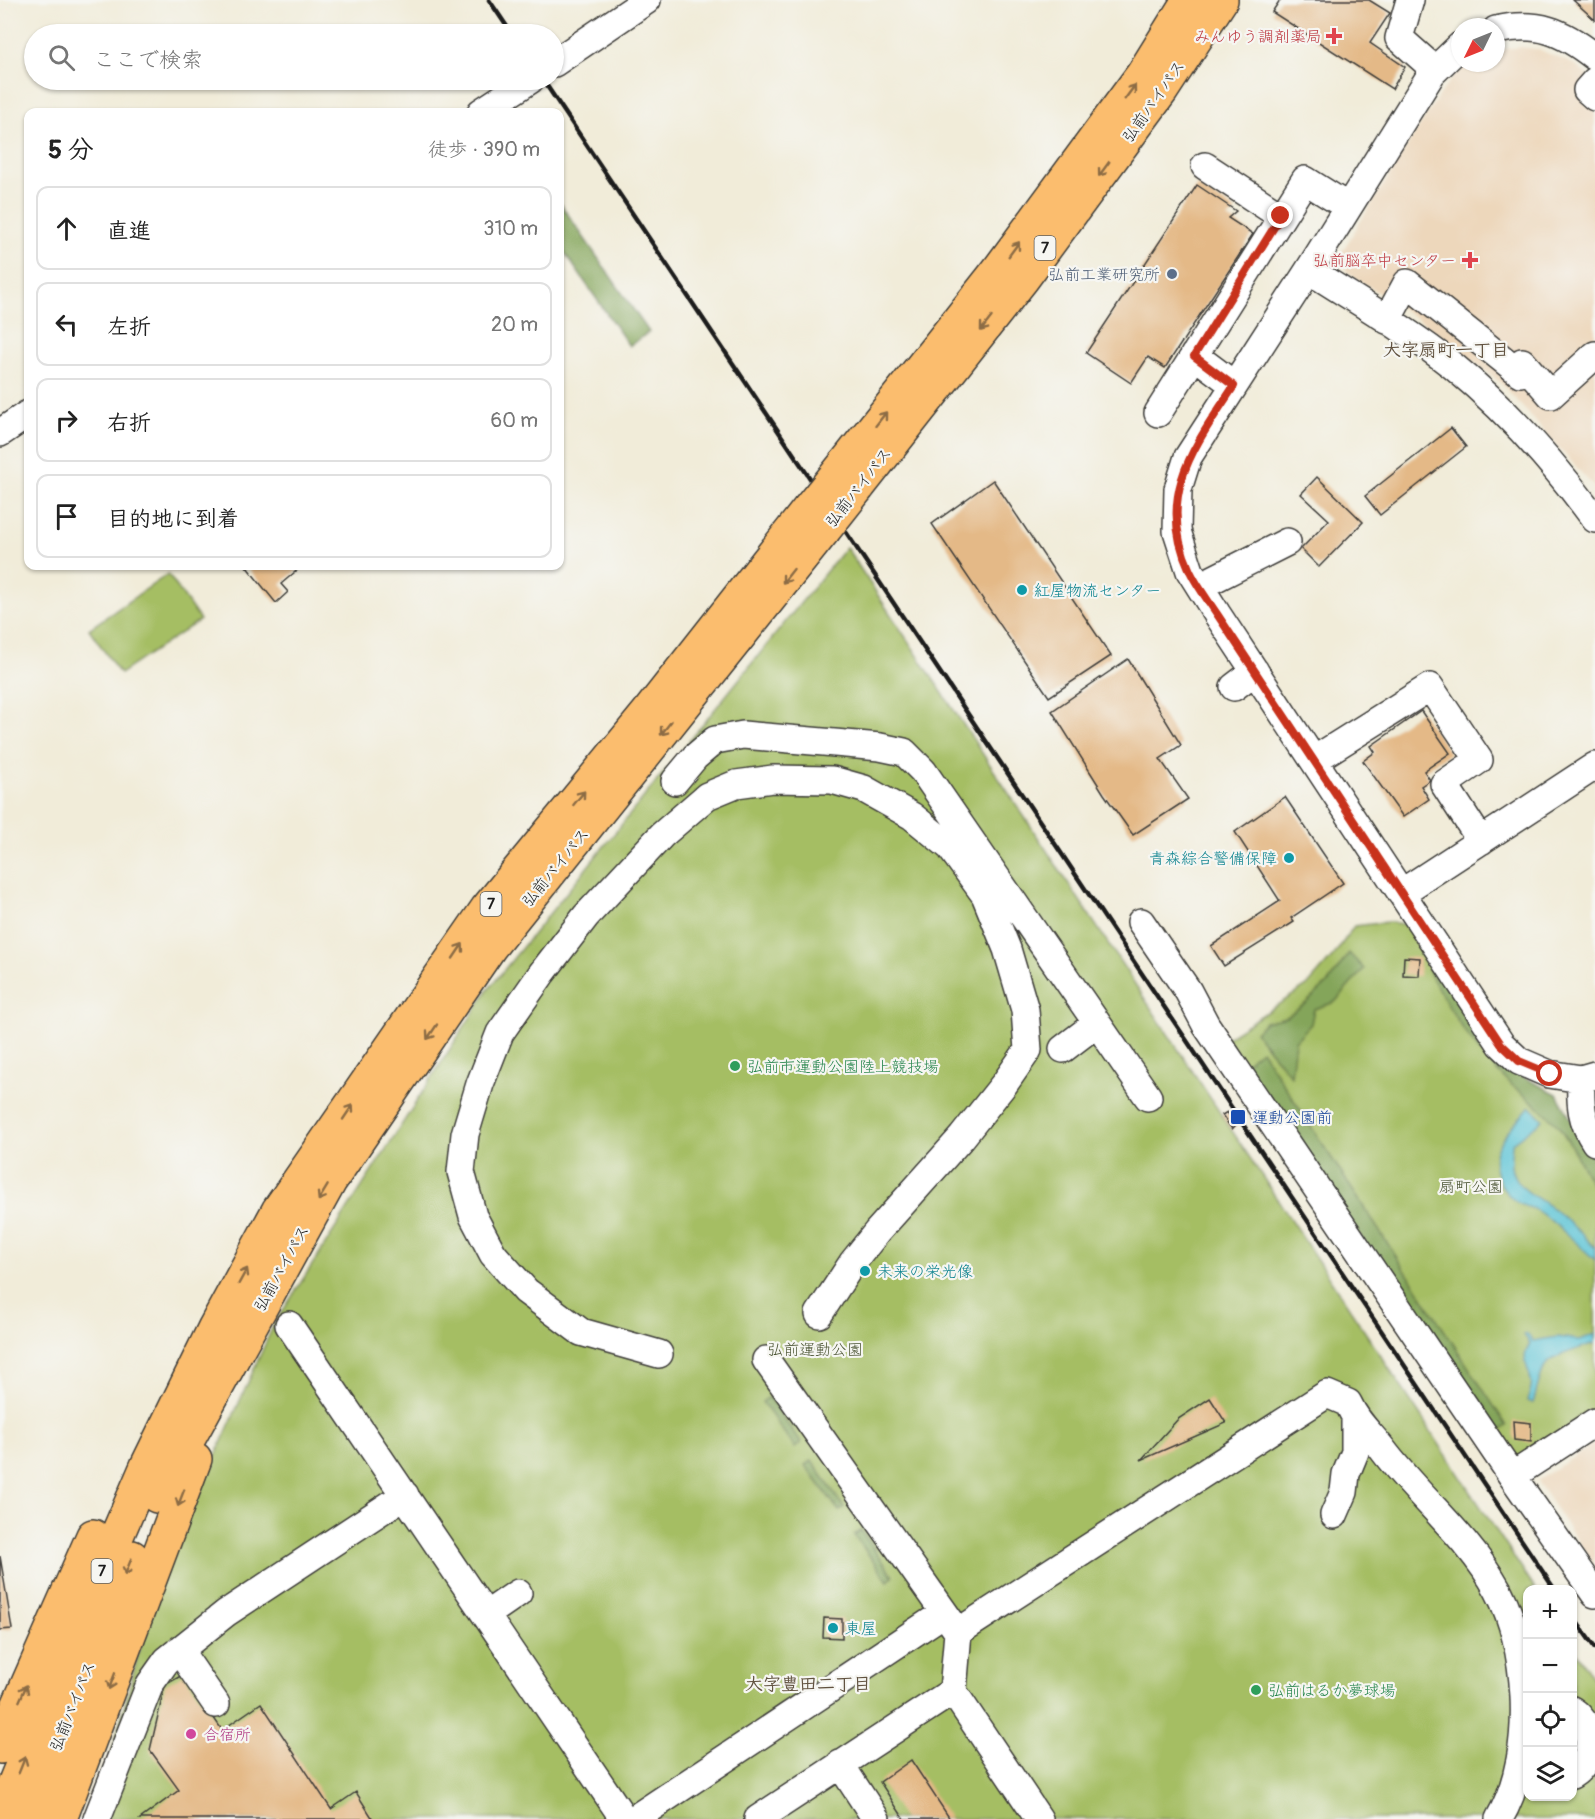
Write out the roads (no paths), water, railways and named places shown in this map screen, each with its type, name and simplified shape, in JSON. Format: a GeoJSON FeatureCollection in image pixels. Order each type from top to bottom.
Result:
{"type":"FeatureCollection","features":[{"type":"Feature","properties":{"kind":"highway","name":"弘前バイパス"},"geometry":{"type":"LineString","coordinates":[[851,476],[1143,74],[1189,0]]}},
{"type":"Feature","properties":{"kind":"highway","name":"弘前バイパス"},"geometry":{"type":"LineString","coordinates":[[27,1819],[158,1493],[278,1211],[487,909],[648,713],[1023,278],[1162,90],[1221,0]]}},
{"type":"Feature","properties":{"kind":"highway","name":"弘前バイパス"},"geometry":{"type":"LineString","coordinates":[[0,1819],[147,1466],[226,1336]]}},
{"type":"Feature","properties":{"kind":"highway","name":"7"},"geometry":{"type":"LineString","coordinates":[[0,1747],[93,1534],[132,1462],[226,1336]]}},
{"type":"Feature","properties":{"kind":"highway","name":"7"},"geometry":{"type":"LineString","coordinates":[[60,1819],[226,1336]]}},
{"type":"Feature","properties":{"kind":"street"},"geometry":{"type":"LineString","coordinates":[[564,56],[647,0]]}},
{"type":"Feature","properties":{"kind":"street"},"geometry":{"type":"LineString","coordinates":[[1402,4],[1398,38],[1425,61]]}},
{"type":"Feature","properties":{"kind":"street"},"geometry":{"type":"LineString","coordinates":[[1505,28],[1533,26],[1556,32],[1578,43],[1595,57]]}},
{"type":"Feature","properties":{"kind":"street"},"geometry":{"type":"LineString","coordinates":[[1451,55],[1432,73],[1309,270],[1188,457],[1178,489],[1177,531],[1187,578],[1244,679],[1314,760],[1501,1044],[1519,1061],[1550,1074],[1588,1077],[1580,1103],[1586,1128],[1595,1142]]}},
{"type":"Feature","properties":{"kind":"street"},"geometry":{"type":"LineString","coordinates":[[1595,81],[1587,90],[1595,97]]}},
{"type":"Feature","properties":{"kind":"street"},"geometry":{"type":"LineString","coordinates":[[487,108],[515,90]]}},
{"type":"Feature","properties":{"kind":"street"},"geometry":{"type":"LineString","coordinates":[[1205,166],[1281,216]]}},
{"type":"Feature","properties":{"kind":"street"},"geometry":{"type":"LineString","coordinates":[[1158,413],[1305,180],[1348,207]]}},
{"type":"Feature","properties":{"kind":"street"},"geometry":{"type":"LineString","coordinates":[[1309,270],[1387,320],[1453,367],[1498,406],[1573,489],[1595,519]]}},
{"type":"Feature","properties":{"kind":"street"},"geometry":{"type":"LineString","coordinates":[[1387,320],[1407,283],[1520,373]]}},
{"type":"Feature","properties":{"kind":"street"},"geometry":{"type":"LineString","coordinates":[[1498,406],[1520,373],[1522,362],[1551,395],[1595,355]]}},
{"type":"Feature","properties":{"kind":"street"},"geometry":{"type":"LineString","coordinates":[[1194,356],[1234,386]]}},
{"type":"Feature","properties":{"kind":"street"},"geometry":{"type":"LineString","coordinates":[[0,433],[24,417]]}},
{"type":"Feature","properties":{"kind":"street"},"geometry":{"type":"LineString","coordinates":[[1187,578],[1287,542]]}},
{"type":"Feature","properties":{"kind":"street"},"geometry":{"type":"LineString","coordinates":[[1314,760],[1430,687],[1479,760],[1444,783],[1481,841]]}},
{"type":"Feature","properties":{"kind":"street"},"geometry":{"type":"LineString","coordinates":[[675,781],[695,757],[715,740],[743,735],[880,747],[904,752],[923,771],[1148,1098]]}},
{"type":"Feature","properties":{"kind":"street"},"geometry":{"type":"LineString","coordinates":[[832,780],[842,744]]}},
{"type":"Feature","properties":{"kind":"street"},"geometry":{"type":"LineString","coordinates":[[1401,893],[1595,766]]}},
{"type":"Feature","properties":{"kind":"street"},"geometry":{"type":"LineString","coordinates":[[659,1354],[581,1332],[526,1291],[494,1254],[473,1216],[461,1172],[465,1134],[500,1033],[586,916],[624,873],[707,796],[736,784],[773,779],[832,780],[864,789],[912,816],[950,848],[985,895],[1007,949],[1025,1010],[1028,1050],[962,1137],[865,1247],[819,1314]]}},
{"type":"Feature","properties":{"kind":"street"},"geometry":{"type":"LineString","coordinates":[[1142,922],[1188,991],[1206,1025],[1512,1476],[1595,1594]]}},
{"type":"Feature","properties":{"kind":"street"},"geometry":{"type":"LineString","coordinates":[[1063,1049],[1097,1023]]}},
{"type":"Feature","properties":{"kind":"street"},"geometry":{"type":"LineString","coordinates":[[289,1325],[624,1819]]}},
{"type":"Feature","properties":{"kind":"street"},"geometry":{"type":"LineString","coordinates":[[766,1360],[951,1622],[952,1691],[1040,1819]]}},
{"type":"Feature","properties":{"kind":"street"},"geometry":{"type":"LineString","coordinates":[[634,1819],[951,1622],[1327,1394],[1348,1403],[1355,1419],[1477,1559],[1498,1591],[1511,1624],[1520,1657],[1523,1695]]}},
{"type":"Feature","properties":{"kind":"street"},"geometry":{"type":"LineString","coordinates":[[1334,1515],[1344,1492],[1346,1474],[1355,1452],[1355,1419]]}},
{"type":"Feature","properties":{"kind":"street"},"geometry":{"type":"LineString","coordinates":[[1512,1476],[1595,1422]]}},
{"type":"Feature","properties":{"kind":"street"},"geometry":{"type":"LineString","coordinates":[[97,1819],[150,1684],[167,1660],[245,1600],[405,1495]]}},
{"type":"Feature","properties":{"kind":"street"},"geometry":{"type":"LineString","coordinates":[[486,1615],[518,1593]]}},
{"type":"Feature","properties":{"kind":"street"},"geometry":{"type":"LineString","coordinates":[[179,1650],[216,1704]]}},
{"type":"Feature","properties":{"kind":"street"},"geometry":{"type":"LineString","coordinates":[[758,1819],[952,1691]]}},
{"type":"Feature","properties":{"kind":"street"},"geometry":{"type":"LineString","coordinates":[[1577,1713],[1584,1718],[1591,1729],[1594,1741],[1587,1764],[1577,1773]]}},
{"type":"Feature","properties":{"kind":"street"},"geometry":{"type":"LineString","coordinates":[[1500,1819],[1514,1781],[1523,1738]]}},
{"type":"Feature","properties":{"kind":"street"},"geometry":{"type":"LineString","coordinates":[[840,1764],[876,1819]]}},
{"type":"Feature","properties":{"kind":"water"},"geometry":{"type":"Polygon","coordinates":[[[1530,1106],[1543,1120],[1512,1143],[1512,1171],[1519,1184],[1562,1216],[1595,1248],[1595,1260],[1546,1217],[1513,1199],[1497,1175],[1495,1155],[1497,1149],[1530,1106]]]}},
{"type":"Feature","properties":{"kind":"water"},"geometry":{"type":"Polygon","coordinates":[[[1526,1333],[1533,1341],[1557,1337],[1580,1340],[1595,1334],[1595,1343],[1562,1355],[1546,1365],[1533,1403],[1527,1401],[1531,1383],[1525,1358],[1530,1343],[1524,1335],[1526,1333]]]}},
{"type":"Feature","properties":{"kind":"railway"},"geometry":{"type":"LineString","coordinates":[[489,0],[505,24]]}},
{"type":"Feature","properties":{"kind":"railway"},"geometry":{"type":"LineString","coordinates":[[550,90],[562,108]]}},
{"type":"Feature","properties":{"kind":"railway"},"geometry":{"type":"LineString","coordinates":[[564,111],[1552,1585]]}},
{"type":"Feature","properties":{"kind":"railway"},"geometry":{"type":"LineString","coordinates":[[1577,1622],[1595,1648]]}},
{"type":"Feature","properties":{"kind":"place","name":"みんゆう調剤薬局"},"geometry":{"type":"Point","coordinates":[1334,36]}},
{"type":"Feature","properties":{"kind":"place","name":"弘前脳卒中センター"},"geometry":{"type":"Point","coordinates":[1470,260]}},
{"type":"Feature","properties":{"kind":"place","name":"弘前工業研究所"},"geometry":{"type":"Point","coordinates":[1172,274]}},
{"type":"Feature","properties":{"kind":"place","name":"紅屋物流センター"},"geometry":{"type":"Point","coordinates":[1022,590]}},
{"type":"Feature","properties":{"kind":"place","name":"青森綜合警備保障"},"geometry":{"type":"Point","coordinates":[1289,858]}},
{"type":"Feature","properties":{"kind":"place","name":"弘前市運動公園陸上競技場"},"geometry":{"type":"Point","coordinates":[735,1066]}},
{"type":"Feature","properties":{"kind":"place","name":"運動公園前"},"geometry":{"type":"Point","coordinates":[1238,1117]}},
{"type":"Feature","properties":{"kind":"place","name":"未来の栄光像"},"geometry":{"type":"Point","coordinates":[865,1271]}},
{"type":"Feature","properties":{"kind":"place","name":"東屋"},"geometry":{"type":"Point","coordinates":[833,1628]}},
{"type":"Feature","properties":{"kind":"place","name":"弘前はるか夢球場"},"geometry":{"type":"Point","coordinates":[1256,1690]}},
{"type":"Feature","properties":{"kind":"place","name":"合宿所"},"geometry":{"type":"Point","coordinates":[191,1734]}},
{"type":"Feature","properties":{"kind":"district","name":"大字扇町一丁目"},"geometry":{"type":"Point","coordinates":[1446,350]}},
{"type":"Feature","properties":{"kind":"district","name":"大字豊田二丁目"},"geometry":{"type":"Point","coordinates":[808,1684]}},
{"type":"Feature","properties":{"kind":"park label","name":"扇町公園"},"geometry":{"type":"Point","coordinates":[1471,1186]}},
{"type":"Feature","properties":{"kind":"park label","name":"弘前運動公園"},"geometry":{"type":"Point","coordinates":[815,1349]}}]}
